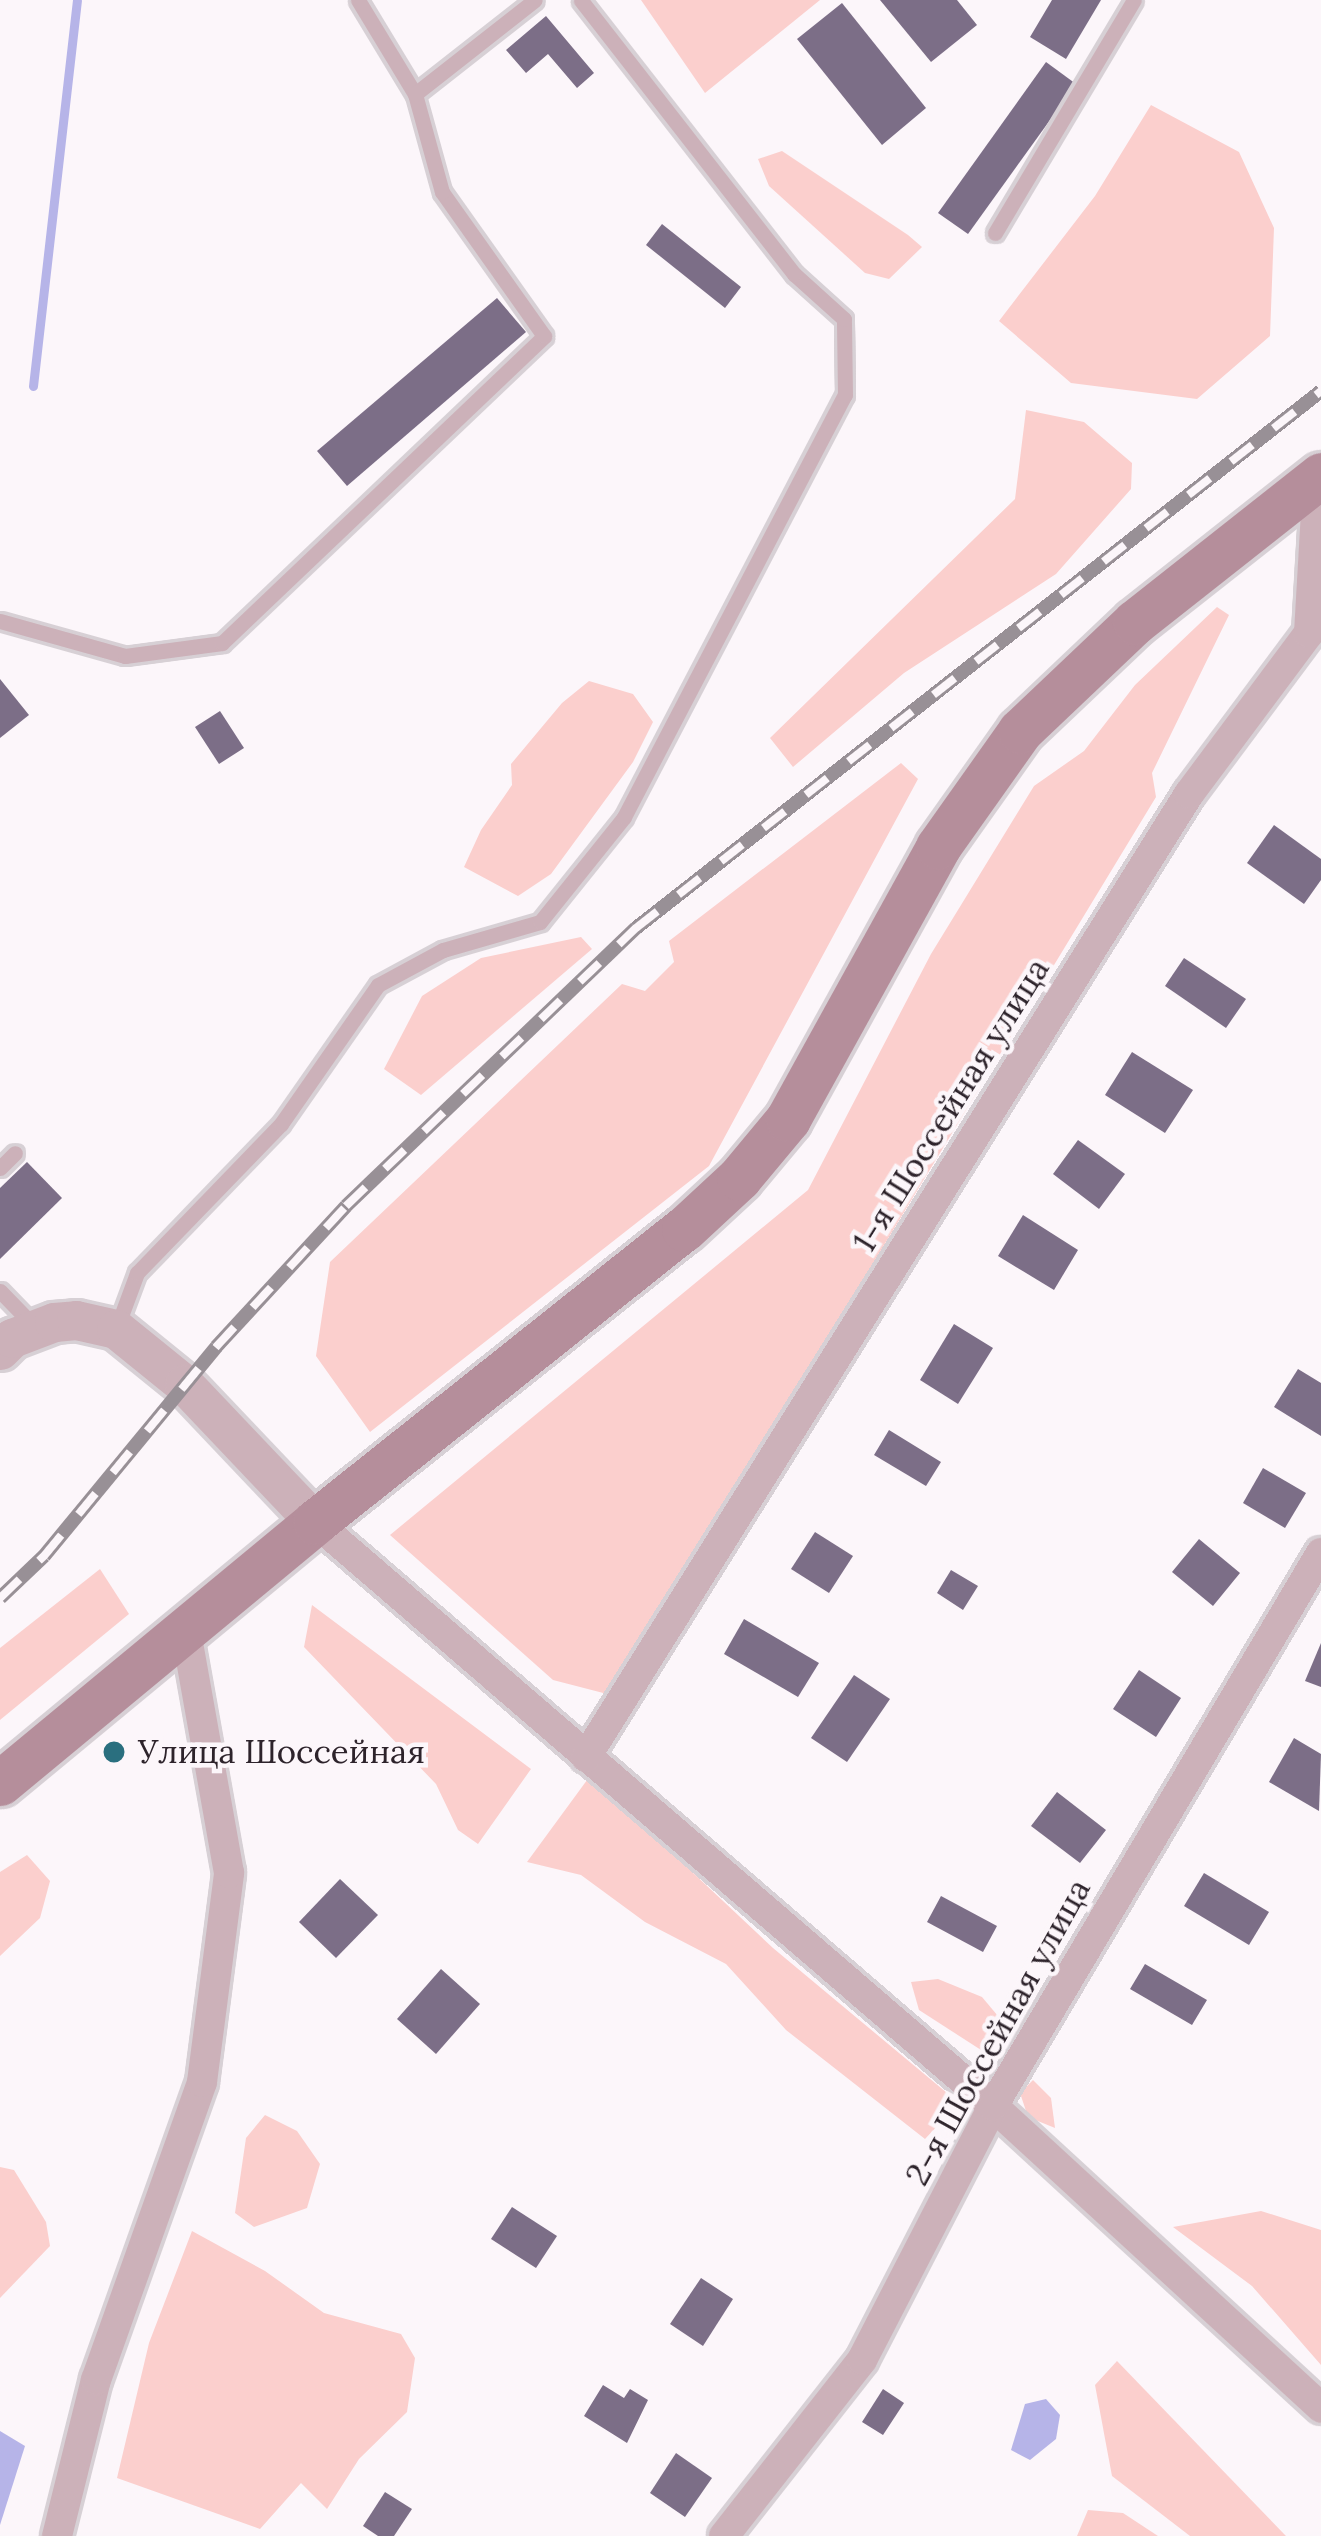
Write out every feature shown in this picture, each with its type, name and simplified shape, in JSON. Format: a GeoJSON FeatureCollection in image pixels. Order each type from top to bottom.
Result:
{"type":"FeatureCollection","features":[{"type":"Feature","properties":{"kind":"main road"},"geometry":{"type":"LineString","coordinates":[[0,1783],[315,1522],[684,1229],[739,1178],[788,1119],[938,847],[1020,731],[1136,622],[1319,477]]}},
{"type":"Feature","properties":{"kind":"street","name":"1-я Шоссейная улица"},"geometry":{"type":"LineString","coordinates":[[586,1757],[1189,794],[1309,633],[1319,477]]}},
{"type":"Feature","properties":{"kind":"street"},"geometry":{"type":"LineString","coordinates":[[0,1349],[35,1327],[76,1320],[116,1330],[184,1384],[315,1522],[993,2106],[1321,2408]]}},
{"type":"Feature","properties":{"kind":"street","name":"2-я Шоссейная улица"},"geometry":{"type":"LineString","coordinates":[[724,2536],[862,2360],[993,2106],[1321,1552]]}},
{"type":"Feature","properties":{"kind":"street"},"geometry":{"type":"LineString","coordinates":[[57,2536],[96,2380],[202,2082],[229,1873],[186,1631]]}},
{"type":"Feature","properties":{"kind":"lane"},"geometry":{"type":"LineString","coordinates":[[0,620],[125,656],[222,644],[544,336],[442,192],[415,94],[358,0]]}},
{"type":"Feature","properties":{"kind":"lane"},"geometry":{"type":"LineString","coordinates":[[415,94],[535,0]]}},
{"type":"Feature","properties":{"kind":"lane"},"geometry":{"type":"LineString","coordinates":[[116,1330],[137,1273],[281,1124],[378,985],[443,950],[540,922],[624,817],[845,395],[844,319],[794,274],[581,0]]}},
{"type":"Feature","properties":{"kind":"lane"},"geometry":{"type":"LineString","coordinates":[[995,233],[1134,0]]}},
{"type":"Feature","properties":{"kind":"lane"},"geometry":{"type":"LineString","coordinates":[[0,1168],[15,1153]]}},
{"type":"Feature","properties":{"kind":"lane"},"geometry":{"type":"LineString","coordinates":[[0,1291],[35,1327]]}},
{"type":"Feature","properties":{"kind":"shaded area"},"geometry":{"type":"Polygon","coordinates":[[[641,0],[820,0],[705,93],[641,0]]]}},
{"type":"Feature","properties":{"kind":"shaded area"},"geometry":{"type":"Polygon","coordinates":[[[1151,105],[1239,152],[1274,228],[1270,336],[1197,399],[1071,383],[999,321],[1095,196],[1151,105]]]}},
{"type":"Feature","properties":{"kind":"shaded area"},"geometry":{"type":"Polygon","coordinates":[[[782,151],[922,247],[889,279],[865,273],[769,186],[758,159],[782,151]]]}},
{"type":"Feature","properties":{"kind":"shaded area"},"geometry":{"type":"Polygon","coordinates":[[[1026,410],[1084,422],[1132,463],[1131,489],[1056,574],[904,673],[793,767],[770,738],[1015,499],[1026,410]]]}},
{"type":"Feature","properties":{"kind":"shaded area"},"geometry":{"type":"Polygon","coordinates":[[[1217,607],[1229,615],[1152,773],[1156,797],[611,1695],[553,1680],[390,1535],[808,1190],[931,954],[1034,786],[1084,751],[1135,685],[1217,607]]]}},
{"type":"Feature","properties":{"kind":"shaded area"},"geometry":{"type":"Polygon","coordinates":[[[589,681],[633,694],[653,722],[633,762],[551,874],[518,896],[464,867],[481,830],[512,785],[511,764],[562,703],[589,681]]]}},
{"type":"Feature","properties":{"kind":"shaded area"},"geometry":{"type":"Polygon","coordinates":[[[901,763],[918,779],[709,1166],[370,1432],[316,1356],[330,1262],[622,984],[645,991],[674,962],[669,941],[901,763]]]}},
{"type":"Feature","properties":{"kind":"shaded area"},"geometry":{"type":"Polygon","coordinates":[[[581,937],[592,949],[421,1095],[384,1069],[422,996],[481,958],[581,937]]]}},
{"type":"Feature","properties":{"kind":"shaded area"},"geometry":{"type":"Polygon","coordinates":[[[100,1569],[129,1614],[0,1720],[0,1648],[100,1569]]]}},
{"type":"Feature","properties":{"kind":"shaded area"},"geometry":{"type":"Polygon","coordinates":[[[312,1605],[531,1769],[478,1844],[458,1830],[436,1784],[304,1647],[312,1605]]]}},
{"type":"Feature","properties":{"kind":"shaded area"},"geometry":{"type":"Polygon","coordinates":[[[590,1776],[773,1948],[959,2103],[925,2139],[786,2030],[726,1964],[645,1922],[581,1875],[527,1862],[590,1776]]]}},
{"type":"Feature","properties":{"kind":"shaded area"},"geometry":{"type":"Polygon","coordinates":[[[27,1855],[50,1881],[40,1918],[0,1956],[0,1872],[27,1855]]]}},
{"type":"Feature","properties":{"kind":"shaded area"},"geometry":{"type":"Polygon","coordinates":[[[938,1979],[982,1997],[1003,2022],[1005,2044],[995,2059],[919,2010],[911,1982],[938,1979]]]}},
{"type":"Feature","properties":{"kind":"shaded area"},"geometry":{"type":"Polygon","coordinates":[[[1033,2080],[1051,2098],[1055,2128],[1028,2117],[1020,2093],[1033,2080]]]}},
{"type":"Feature","properties":{"kind":"shaded area"},"geometry":{"type":"Polygon","coordinates":[[[265,2115],[297,2131],[320,2164],[307,2208],[254,2227],[235,2213],[246,2138],[265,2115]]]}},
{"type":"Feature","properties":{"kind":"shaded area"},"geometry":{"type":"Polygon","coordinates":[[[0,2167],[14,2170],[46,2222],[50,2246],[0,2298],[0,2167]]]}},
{"type":"Feature","properties":{"kind":"shaded area"},"geometry":{"type":"Polygon","coordinates":[[[1261,2211],[1321,2230],[1321,2365],[1252,2286],[1173,2227],[1261,2211]]]}},
{"type":"Feature","properties":{"kind":"shaded area"},"geometry":{"type":"Polygon","coordinates":[[[192,2231],[265,2271],[324,2313],[401,2334],[415,2358],[407,2412],[359,2459],[327,2509],[301,2483],[260,2529],[117,2478],[149,2343],[192,2231]]]}},
{"type":"Feature","properties":{"kind":"shaded area"},"geometry":{"type":"Polygon","coordinates":[[[1117,2361],[1286,2536],[1190,2536],[1112,2476],[1095,2385],[1117,2361]]]}},
{"type":"Feature","properties":{"kind":"shaded area"},"geometry":{"type":"Polygon","coordinates":[[[1088,2510],[1123,2513],[1158,2536],[1077,2536],[1088,2510]]]}},
{"type":"Feature","properties":{"kind":"water"},"geometry":{"type":"Polygon","coordinates":[[[1046,2399],[1060,2415],[1056,2439],[1030,2460],[1011,2450],[1025,2404],[1046,2399]]]}},
{"type":"Feature","properties":{"kind":"water"},"geometry":{"type":"Polygon","coordinates":[[[0,2431],[25,2446],[0,2525],[0,2431]]]}},
{"type":"Feature","properties":{"kind":"building"},"geometry":{"type":"Polygon","coordinates":[[[880,0],[957,0],[977,25],[931,62],[880,0]]]}},
{"type":"Feature","properties":{"kind":"building"},"geometry":{"type":"Polygon","coordinates":[[[1052,0],[1101,0],[1066,59],[1030,37],[1052,0]]]}},
{"type":"Feature","properties":{"kind":"building"},"geometry":{"type":"Polygon","coordinates":[[[842,3],[926,108],[882,145],[797,39],[842,3]]]}},
{"type":"Feature","properties":{"kind":"building"},"geometry":{"type":"Polygon","coordinates":[[[546,16],[594,73],[577,88],[548,54],[526,73],[506,50],[546,16]]]}},
{"type":"Feature","properties":{"kind":"building"},"geometry":{"type":"Polygon","coordinates":[[[1046,62],[1076,84],[968,234],[938,213],[1046,62]]]}},
{"type":"Feature","properties":{"kind":"building"},"geometry":{"type":"Polygon","coordinates":[[[662,224],[741,287],[725,308],[646,245],[662,224]]]}},
{"type":"Feature","properties":{"kind":"building"},"geometry":{"type":"Polygon","coordinates":[[[497,298],[526,332],[347,486],[317,451],[497,298]]]}},
{"type":"Feature","properties":{"kind":"building"},"geometry":{"type":"Polygon","coordinates":[[[0,679],[29,715],[0,738],[0,679]]]}},
{"type":"Feature","properties":{"kind":"building"},"geometry":{"type":"Polygon","coordinates":[[[220,711],[244,748],[219,764],[195,727],[220,711]]]}},
{"type":"Feature","properties":{"kind":"building"},"geometry":{"type":"Polygon","coordinates":[[[1274,825],[1321,859],[1321,880],[1304,904],[1247,863],[1274,825]]]}},
{"type":"Feature","properties":{"kind":"building"},"geometry":{"type":"Polygon","coordinates":[[[1184,958],[1246,999],[1226,1028],[1165,986],[1184,958]]]}},
{"type":"Feature","properties":{"kind":"building"},"geometry":{"type":"Polygon","coordinates":[[[1132,1052],[1193,1090],[1165,1133],[1105,1095],[1132,1052]]]}},
{"type":"Feature","properties":{"kind":"building"},"geometry":{"type":"Polygon","coordinates":[[[1078,1140],[1125,1174],[1099,1209],[1053,1174],[1078,1140]]]}},
{"type":"Feature","properties":{"kind":"building"},"geometry":{"type":"Polygon","coordinates":[[[27,1162],[62,1198],[0,1259],[0,1188],[27,1162]]]}},
{"type":"Feature","properties":{"kind":"building"},"geometry":{"type":"Polygon","coordinates":[[[1023,1215],[1078,1250],[1054,1290],[998,1256],[1023,1215]]]}},
{"type":"Feature","properties":{"kind":"building"},"geometry":{"type":"Polygon","coordinates":[[[954,1324],[993,1348],[958,1404],[920,1380],[954,1324]]]}},
{"type":"Feature","properties":{"kind":"building"},"geometry":{"type":"Polygon","coordinates":[[[1298,1369],[1321,1383],[1321,1436],[1274,1407],[1298,1369]]]}},
{"type":"Feature","properties":{"kind":"building"},"geometry":{"type":"Polygon","coordinates":[[[889,1430],[941,1462],[926,1486],[874,1455],[889,1430]]]}},
{"type":"Feature","properties":{"kind":"building"},"geometry":{"type":"Polygon","coordinates":[[[1263,1468],[1306,1493],[1285,1528],[1243,1503],[1263,1468]]]}},
{"type":"Feature","properties":{"kind":"building"},"geometry":{"type":"Polygon","coordinates":[[[815,1532],[853,1556],[829,1593],[791,1569],[815,1532]]]}},
{"type":"Feature","properties":{"kind":"building"},"geometry":{"type":"Polygon","coordinates":[[[1199,1539],[1240,1573],[1213,1606],[1172,1572],[1199,1539]]]}},
{"type":"Feature","properties":{"kind":"building"},"geometry":{"type":"Polygon","coordinates":[[[951,1570],[978,1586],[963,1610],[937,1593],[951,1570]]]}},
{"type":"Feature","properties":{"kind":"building"},"geometry":{"type":"Polygon","coordinates":[[[744,1619],[819,1663],[798,1697],[724,1654],[744,1619]]]}},
{"type":"Feature","properties":{"kind":"building"},"geometry":{"type":"Polygon","coordinates":[[[1321,1643],[1321,1687],[1305,1681],[1321,1643]]]}},
{"type":"Feature","properties":{"kind":"building"},"geometry":{"type":"Polygon","coordinates":[[[1139,1670],[1181,1698],[1156,1737],[1113,1709],[1139,1670]]]}},
{"type":"Feature","properties":{"kind":"building"},"geometry":{"type":"Polygon","coordinates":[[[854,1675],[890,1699],[847,1762],[811,1738],[854,1675]]]}},
{"type":"Feature","properties":{"kind":"building"},"geometry":{"type":"Polygon","coordinates":[[[1294,1738],[1321,1754],[1319,1811],[1269,1782],[1294,1738]]]}},
{"type":"Feature","properties":{"kind":"building"},"geometry":{"type":"Polygon","coordinates":[[[1057,1792],[1106,1830],[1080,1863],[1031,1826],[1057,1792]]]}},
{"type":"Feature","properties":{"kind":"building"},"geometry":{"type":"Polygon","coordinates":[[[1204,1873],[1269,1912],[1249,1945],[1184,1906],[1204,1873]]]}},
{"type":"Feature","properties":{"kind":"building"},"geometry":{"type":"Polygon","coordinates":[[[340,1879],[378,1915],[336,1958],[299,1922],[340,1879]]]}},
{"type":"Feature","properties":{"kind":"building"},"geometry":{"type":"Polygon","coordinates":[[[941,1896],[997,1926],[983,1952],[927,1922],[941,1896]]]}},
{"type":"Feature","properties":{"kind":"building"},"geometry":{"type":"Polygon","coordinates":[[[1145,1964],[1207,2000],[1192,2025],[1130,1989],[1145,1964]]]}},
{"type":"Feature","properties":{"kind":"building"},"geometry":{"type":"Polygon","coordinates":[[[441,1969],[480,2004],[436,2054],[397,2019],[441,1969]]]}},
{"type":"Feature","properties":{"kind":"building"},"geometry":{"type":"Polygon","coordinates":[[[512,2207],[557,2236],[536,2268],[491,2239],[512,2207]]]}},
{"type":"Feature","properties":{"kind":"building"},"geometry":{"type":"Polygon","coordinates":[[[701,2278],[733,2299],[703,2346],[670,2324],[701,2278]]]}},
{"type":"Feature","properties":{"kind":"building"},"geometry":{"type":"Polygon","coordinates":[[[603,2385],[624,2398],[630,2389],[648,2400],[627,2443],[584,2416],[603,2385]]]}},
{"type":"Feature","properties":{"kind":"building"},"geometry":{"type":"Polygon","coordinates":[[[883,2389],[904,2403],[883,2435],[862,2422],[883,2389]]]}},
{"type":"Feature","properties":{"kind":"building"},"geometry":{"type":"Polygon","coordinates":[[[676,2453],[712,2478],[685,2517],[650,2493],[676,2453]]]}},
{"type":"Feature","properties":{"kind":"building"},"geometry":{"type":"Polygon","coordinates":[[[385,2492],[412,2509],[394,2536],[378,2536],[363,2526],[385,2492]]]}},
{"type":"Feature","properties":{"kind":"waterway"},"geometry":{"type":"LineString","coordinates":[[33,386],[77,0]]}},
{"type":"Feature","properties":{"kind":"railway"},"geometry":{"type":"LineString","coordinates":[[0,1598],[44,1556],[216,1347],[346,1206],[636,928],[1321,391]]}},
{"type":"Feature","properties":{"kind":"place","name":"Улица Шоссейная"},"geometry":{"type":"Point","coordinates":[114,1752]}}]}
